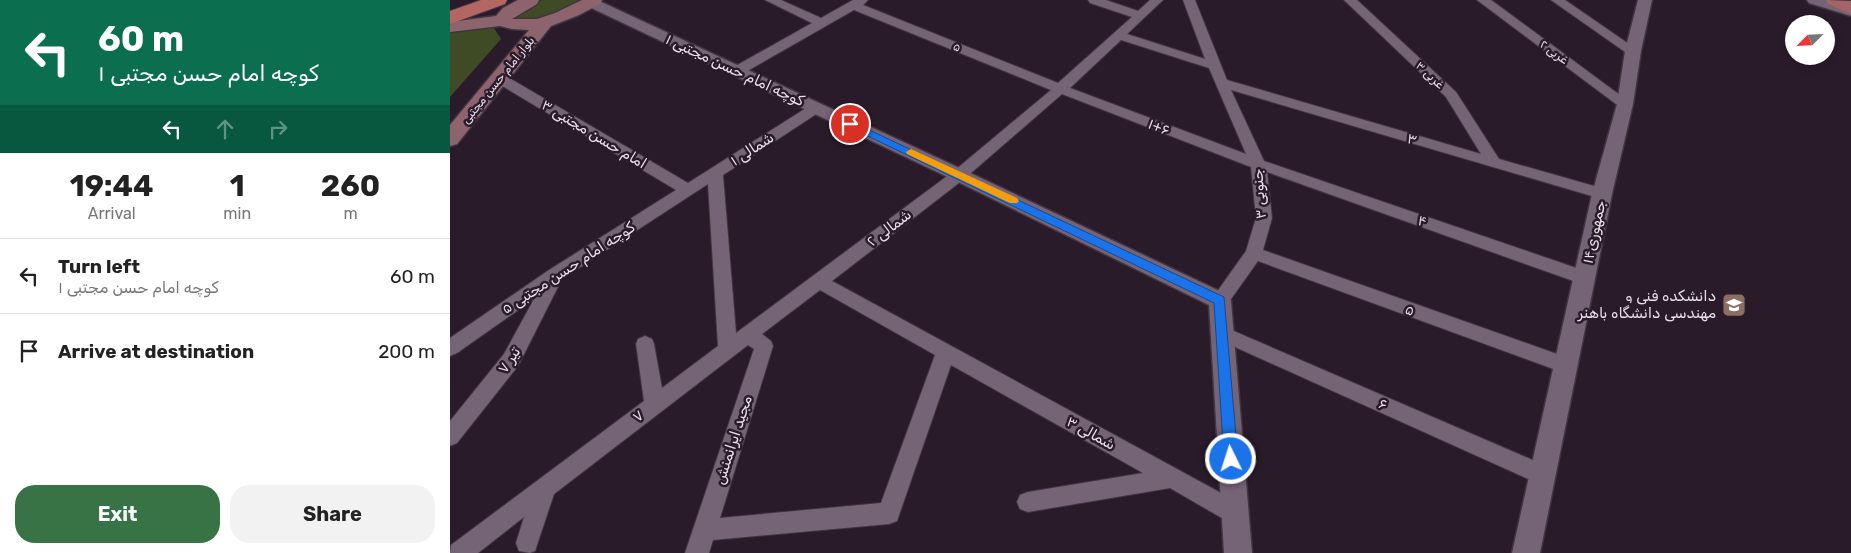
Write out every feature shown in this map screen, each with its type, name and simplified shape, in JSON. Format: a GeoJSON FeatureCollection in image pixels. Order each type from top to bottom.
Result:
{"type":"FeatureCollection","features":[{"type":"Feature","properties":{"kind":"highway"},"geometry":{"type":"LineString","coordinates":[[450,4],[462,0]]}},
{"type":"Feature","properties":{"kind":"highway"},"geometry":{"type":"LineString","coordinates":[[450,18],[498,0]]}},
{"type":"Feature","properties":{"kind":"main road"},"geometry":{"type":"LineString","coordinates":[[508,29],[509,12],[530,0]]}},
{"type":"Feature","properties":{"kind":"main road"},"geometry":{"type":"LineString","coordinates":[[1835,0],[1851,10]]}},
{"type":"Feature","properties":{"kind":"main road"},"geometry":{"type":"LineString","coordinates":[[450,27],[508,29],[526,26],[546,21],[592,1]]}},
{"type":"Feature","properties":{"kind":"main road","name":"بلوار امام حسن مجتبی"},"geometry":{"type":"LineString","coordinates":[[450,139],[546,21]]}},
{"type":"Feature","properties":{"kind":"main road"},"geometry":{"type":"LineString","coordinates":[[508,29],[517,33],[528,29],[533,31],[531,40]]}},
{"type":"Feature","properties":{"kind":"main road","name":"بلوار امام حسن مجتبی"},"geometry":{"type":"LineString","coordinates":[[450,112],[508,29]]}},
{"type":"Feature","properties":{"kind":"street"},"geometry":{"type":"LineString","coordinates":[[771,0],[822,23]]}},
{"type":"Feature","properties":{"kind":"street"},"geometry":{"type":"LineString","coordinates":[[1094,0],[1139,15]]}},
{"type":"Feature","properties":{"kind":"street","name":"۲ شمالی"},"geometry":{"type":"LineString","coordinates":[[818,281],[959,174],[1060,89],[1157,0]]}},
{"type":"Feature","properties":{"kind":"street","name":"۳ جنوبی"},"geometry":{"type":"LineString","coordinates":[[1189,0],[1222,83],[1258,164],[1264,218],[1254,253],[1220,300]]}},
{"type":"Feature","properties":{"kind":"street","name":"۳ غربی"},"geometry":{"type":"LineString","coordinates":[[1350,0],[1451,95],[1495,164]]}},
{"type":"Feature","properties":{"kind":"street","name":"۲ غربی"},"geometry":{"type":"LineString","coordinates":[[1483,0],[1625,104]]}},
{"type":"Feature","properties":{"kind":"street"},"geometry":{"type":"LineString","coordinates":[[1557,0],[1633,51]]}},
{"type":"Feature","properties":{"kind":"street","name":"جمهوری۱۴"},"geometry":{"type":"LineString","coordinates":[[1526,553],[1602,194],[1625,104],[1633,51],[1645,0]]}},
{"type":"Feature","properties":{"kind":"street"},"geometry":{"type":"LineString","coordinates":[[1814,0],[1851,10]]}},
{"type":"Feature","properties":{"kind":"street","name":"کوچه امام حسن مجتبی ۱"},"geometry":{"type":"LineString","coordinates":[[592,1],[959,174],[1220,300]]}},
{"type":"Feature","properties":{"kind":"street"},"geometry":{"type":"LineString","coordinates":[[737,71],[858,2]]}},
{"type":"Feature","properties":{"kind":"street","name":"۵"},"geometry":{"type":"LineString","coordinates":[[858,2],[1060,89]]}},
{"type":"Feature","properties":{"kind":"street"},"geometry":{"type":"LineString","coordinates":[[1118,35],[1215,66]]}},
{"type":"Feature","properties":{"kind":"street","name":"امام حسن مجتبی ۳"},"geometry":{"type":"LineString","coordinates":[[499,78],[688,190]]}},
{"type":"Feature","properties":{"kind":"street","name":"۳"},"geometry":{"type":"LineString","coordinates":[[1222,83],[1602,194]]}},
{"type":"Feature","properties":{"kind":"street","name":"۱+۶"},"geometry":{"type":"LineString","coordinates":[[1060,89],[1258,164]]}},
{"type":"Feature","properties":{"kind":"street","name":"۱ شمالی"},"geometry":{"type":"LineString","coordinates":[[688,190],[816,108]]}},
{"type":"Feature","properties":{"kind":"street","name":"۴"},"geometry":{"type":"LineString","coordinates":[[1258,164],[1585,278]]}},
{"type":"Feature","properties":{"kind":"street"},"geometry":{"type":"LineString","coordinates":[[715,173],[728,348]]}},
{"type":"Feature","properties":{"kind":"street","name":"کوچه امام حسن مجتبی ۵"},"geometry":{"type":"LineString","coordinates":[[450,348],[555,275],[688,190]]}},
{"type":"Feature","properties":{"kind":"street","name":"۵"},"geometry":{"type":"LineString","coordinates":[[1254,253],[1567,366]]}},
{"type":"Feature","properties":{"kind":"street","name":"۷ تیر"},"geometry":{"type":"LineString","coordinates":[[450,438],[511,360],[555,275]]}},
{"type":"Feature","properties":{"kind":"street","name":"۷"},"geometry":{"type":"LineString","coordinates":[[459,553],[818,281]]}},
{"type":"Feature","properties":{"kind":"street","name":"۳ شمالی"},"geometry":{"type":"LineString","coordinates":[[818,281],[1235,513]]}},
{"type":"Feature","properties":{"kind":"street"},"geometry":{"type":"LineString","coordinates":[[1220,300],[1238,553]]}},
{"type":"Feature","properties":{"kind":"street","name":"۶"},"geometry":{"type":"LineString","coordinates":[[1222,333],[1543,475]]}},
{"type":"Feature","properties":{"kind":"street","name":"مجید ایرانمنش"},"geometry":{"type":"LineString","coordinates":[[697,553],[764,346],[747,334]]}},
{"type":"Feature","properties":{"kind":"street"},"geometry":{"type":"LineString","coordinates":[[645,344],[655,404]]}},
{"type":"Feature","properties":{"kind":"street"},"geometry":{"type":"LineString","coordinates":[[704,530],[889,513],[946,352]]}},
{"type":"Feature","properties":{"kind":"street"},"geometry":{"type":"LineString","coordinates":[[1028,502],[1171,478]]}},
{"type":"Feature","properties":{"kind":"street"},"geometry":{"type":"LineString","coordinates":[[527,543],[546,486]]}},
{"type":"Feature","properties":{"kind":"green space"},"geometry":{"type":"Polygon","coordinates":[[[542,0],[584,0],[539,19],[521,21],[514,18],[525,7],[542,0]]]}},
{"type":"Feature","properties":{"kind":"green space"},"geometry":{"type":"Polygon","coordinates":[[[481,26],[494,28],[501,39],[450,97],[450,33],[481,26]]]}},
{"type":"Feature","properties":{"kind":"slow traffic"},"geometry":{"type":"LineString","coordinates":[[911,152],[1013,201]]}},
{"type":"Feature","properties":{"kind":"place","name":"دانشکده فنی و مهندسی دانشگاه باهنر"},"geometry":{"type":"Point","coordinates":[1734,305]}},
{"type":"Feature","properties":{"kind":"route"},"geometry":{"type":"LineString","coordinates":[[850,124],[959,174],[1220,300],[1231,459]]}}]}
